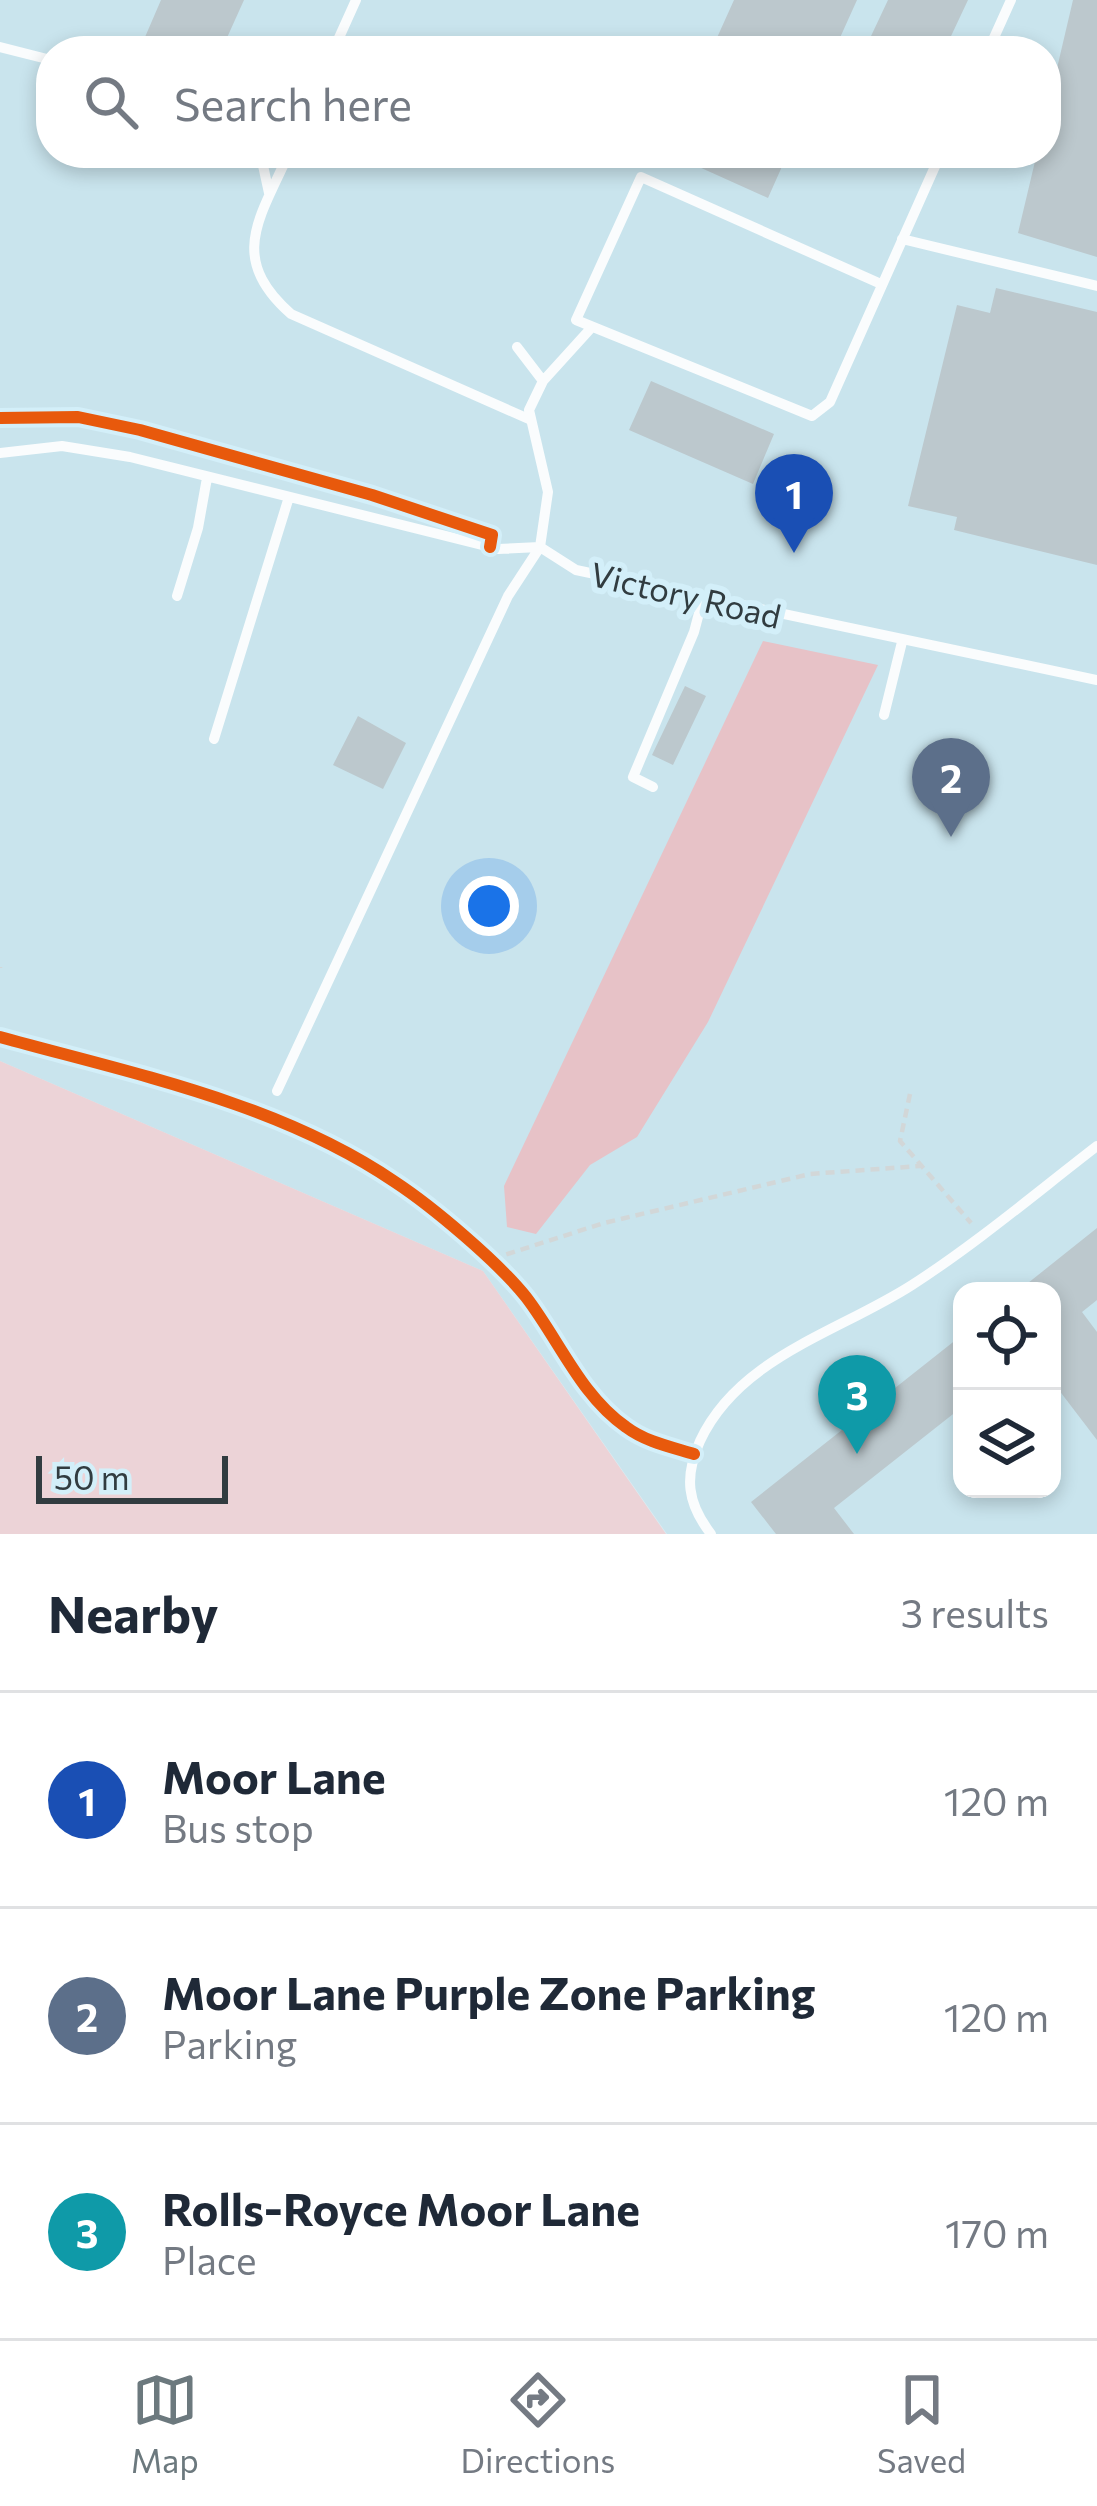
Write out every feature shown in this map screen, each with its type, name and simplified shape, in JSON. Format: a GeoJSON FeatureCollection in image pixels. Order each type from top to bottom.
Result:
{"type":"FeatureCollection","features":[{"type":"Feature","properties":{"kind":"lane"},"geometry":{"type":"LineString","coordinates":[[340,36],[356,0]]}},
{"type":"Feature","properties":{"kind":"lane"},"geometry":{"type":"LineString","coordinates":[[995,36],[1011,0]]}},
{"type":"Feature","properties":{"kind":"lane"},"geometry":{"type":"LineString","coordinates":[[0,47],[36,56]]}},
{"type":"Feature","properties":{"kind":"lane"},"geometry":{"type":"LineString","coordinates":[[264,168],[270,196]]}},
{"type":"Feature","properties":{"kind":"lane"},"geometry":{"type":"LineString","coordinates":[[282,168],[255,232],[254,264],[265,291],[291,314],[531,420]]}},
{"type":"Feature","properties":{"kind":"lane"},"geometry":{"type":"LineString","coordinates":[[881,284],[641,176],[576,320],[812,416],[830,402],[934,168]]}},
{"type":"Feature","properties":{"kind":"lane"},"geometry":{"type":"LineString","coordinates":[[902,239],[1097,286]]}},
{"type":"Feature","properties":{"kind":"lane"},"geometry":{"type":"LineString","coordinates":[[277,1091],[508,596],[540,547],[548,493],[529,410],[543,381],[592,327]]}},
{"type":"Feature","properties":{"kind":"lane"},"geometry":{"type":"LineString","coordinates":[[517,347],[543,381]]}},
{"type":"Feature","properties":{"kind":"lane","name":"Victory Road"},"geometry":{"type":"LineString","coordinates":[[0,453],[62,446],[130,457],[498,549],[540,547],[576,570],[1097,680]]}},
{"type":"Feature","properties":{"kind":"lane"},"geometry":{"type":"LineString","coordinates":[[177,596],[207,478]]}},
{"type":"Feature","properties":{"kind":"lane"},"geometry":{"type":"LineString","coordinates":[[214,739],[289,496]]}},
{"type":"Feature","properties":{"kind":"lane"},"geometry":{"type":"LineString","coordinates":[[653,787],[632,777],[704,598]]}},
{"type":"Feature","properties":{"kind":"lane"},"geometry":{"type":"LineString","coordinates":[[884,716],[902,642]]}},
{"type":"Feature","properties":{"kind":"lane"},"geometry":{"type":"LineString","coordinates":[[711,1534],[697,1516],[687,1486],[694,1454],[713,1412],[768,1363],[909,1287],[1097,1146]]}},
{"type":"Feature","properties":{"kind":"path"},"geometry":{"type":"LineString","coordinates":[[910,1094],[900,1141],[982,1235]]}},
{"type":"Feature","properties":{"kind":"path"},"geometry":{"type":"LineString","coordinates":[[492,1259],[604,1223],[811,1174],[920,1166]]}},
{"type":"Feature","properties":{"kind":"path"},"geometry":{"type":"LineString","coordinates":[[474,1248],[503,1272]]}},
{"type":"Feature","properties":{"kind":"shaded area"},"geometry":{"type":"Polygon","coordinates":[[[0,0],[1097,0],[1097,1534],[667,1534],[483,1271],[0,1061],[0,0]]]}},
{"type":"Feature","properties":{"kind":"shaded area"},"geometry":{"type":"Polygon","coordinates":[[[763,641],[878,665],[708,1022],[637,1137],[590,1165],[536,1234],[507,1227],[504,1186],[763,641]]]}},
{"type":"Feature","properties":{"kind":"shaded area"},"geometry":{"type":"Polygon","coordinates":[[[0,1061],[483,1271],[666,1534],[0,1534],[0,1061]]]}},
{"type":"Feature","properties":{"kind":"building"},"geometry":{"type":"Polygon","coordinates":[[[161,0],[244,0],[228,36],[145,36],[161,0]]]}},
{"type":"Feature","properties":{"kind":"building"},"geometry":{"type":"Polygon","coordinates":[[[734,0],[857,0],[841,36],[718,36],[734,0]]]}},
{"type":"Feature","properties":{"kind":"building"},"geometry":{"type":"Polygon","coordinates":[[[888,0],[968,0],[951,36],[871,36],[888,0]]]}},
{"type":"Feature","properties":{"kind":"building"},"geometry":{"type":"Polygon","coordinates":[[[1073,0],[1097,0],[1097,257],[1018,233],[1033,168],[1061,168],[1061,51],[1073,0]]]}},
{"type":"Feature","properties":{"kind":"building"},"geometry":{"type":"Polygon","coordinates":[[[701,168],[781,168],[768,198],[701,168]]]}},
{"type":"Feature","properties":{"kind":"building"},"geometry":{"type":"Polygon","coordinates":[[[996,288],[1097,312],[1097,565],[954,530],[957,517],[908,506],[957,305],[990,313],[996,288]]]}},
{"type":"Feature","properties":{"kind":"building"},"geometry":{"type":"Polygon","coordinates":[[[651,381],[774,434],[753,484],[629,430],[651,381]]]}},
{"type":"Feature","properties":{"kind":"building"},"geometry":{"type":"Polygon","coordinates":[[[685,686],[706,696],[673,765],[652,755],[685,686]]]}},
{"type":"Feature","properties":{"kind":"building"},"geometry":{"type":"Polygon","coordinates":[[[358,716],[406,743],[383,789],[333,765],[358,716]]]}},
{"type":"Feature","properties":{"kind":"building"},"geometry":{"type":"Polygon","coordinates":[[[1097,1228],[1097,1300],[1082,1312],[1097,1332],[1097,1440],[1061,1393],[1061,1282],[1029,1282],[1097,1228]]]}},
{"type":"Feature","properties":{"kind":"building"},"geometry":{"type":"Polygon","coordinates":[[[953,1342],[953,1414],[834,1508],[854,1534],[776,1534],[751,1502],[953,1342]]]}},
{"type":"Feature","properties":{"kind":"cycle path"},"geometry":{"type":"LineString","coordinates":[[0,418],[78,417],[140,430],[372,495],[492,535],[490,547]]}},
{"type":"Feature","properties":{"kind":"cycle path"},"geometry":{"type":"LineString","coordinates":[[0,1037],[254,1111],[303,1131],[395,1182],[464,1236],[526,1297],[583,1384],[610,1414],[642,1437],[694,1454]]}},
{"type":"Feature","properties":{"kind":"place","name":"Moor Lane"},"geometry":{"type":"Point","coordinates":[794,553]}},
{"type":"Feature","properties":{"kind":"place","name":"Moor Lane Purple Zone Parking"},"geometry":{"type":"Point","coordinates":[951,837]}},
{"type":"Feature","properties":{"kind":"place","name":"Rolls-Royce Moor Lane"},"geometry":{"type":"Point","coordinates":[857,1454]}}]}
